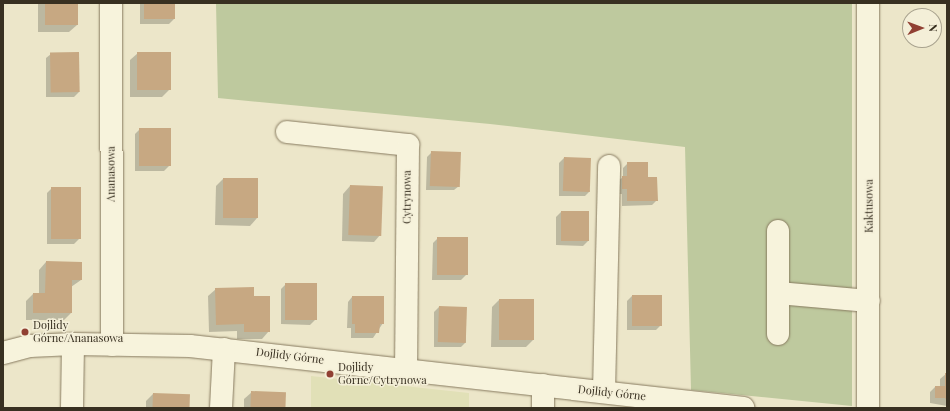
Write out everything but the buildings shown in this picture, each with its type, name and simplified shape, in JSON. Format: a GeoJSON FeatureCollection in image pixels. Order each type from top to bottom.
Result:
{"type":"FeatureCollection","features":[{"type":"Feature","properties":{"kind":"street","name":"Ananasowa"},"geometry":{"type":"LineString","coordinates":[[111,3],[112,345]]}},
{"type":"Feature","properties":{"kind":"street","name":"Kaktusowa"},"geometry":{"type":"LineString","coordinates":[[868,3],[868,408]]}},
{"type":"Feature","properties":{"kind":"street","name":"Cytrynowa"},"geometry":{"type":"LineString","coordinates":[[287,132],[408,145],[406,370]]}},
{"type":"Feature","properties":{"kind":"street"},"geometry":{"type":"LineString","coordinates":[[604,392],[609,166]]}},
{"type":"Feature","properties":{"kind":"street"},"geometry":{"type":"LineString","coordinates":[[778,231],[778,334]]}},
{"type":"Feature","properties":{"kind":"street"},"geometry":{"type":"LineString","coordinates":[[778,293],[869,301]]}},
{"type":"Feature","properties":{"kind":"street","name":"Dojlidy Górne"},"geometry":{"type":"LineString","coordinates":[[3,354],[30,346],[73,344],[190,346],[744,408]]}},
{"type":"Feature","properties":{"kind":"street"},"geometry":{"type":"LineString","coordinates":[[72,408],[73,344]]}},
{"type":"Feature","properties":{"kind":"street"},"geometry":{"type":"LineString","coordinates":[[221,408],[224,349]]}},
{"type":"Feature","properties":{"kind":"street"},"geometry":{"type":"LineString","coordinates":[[543,385],[543,408]]}},
{"type":"Feature","properties":{"kind":"green space"},"geometry":{"type":"Polygon","coordinates":[[[216,3],[852,3],[852,406],[691,390],[685,147],[490,124],[218,98],[216,3]]]}},
{"type":"Feature","properties":{"kind":"green space"},"geometry":{"type":"Polygon","coordinates":[[[311,376],[469,393],[469,408],[311,408],[311,376]]]}},
{"type":"Feature","properties":{"kind":"place","name":"Dojlidy Górne/Ananasowa"},"geometry":{"type":"Point","coordinates":[25,332]}},
{"type":"Feature","properties":{"kind":"place","name":"Dojlidy Górne/Cytrynowa"},"geometry":{"type":"Point","coordinates":[330,374]}}]}
